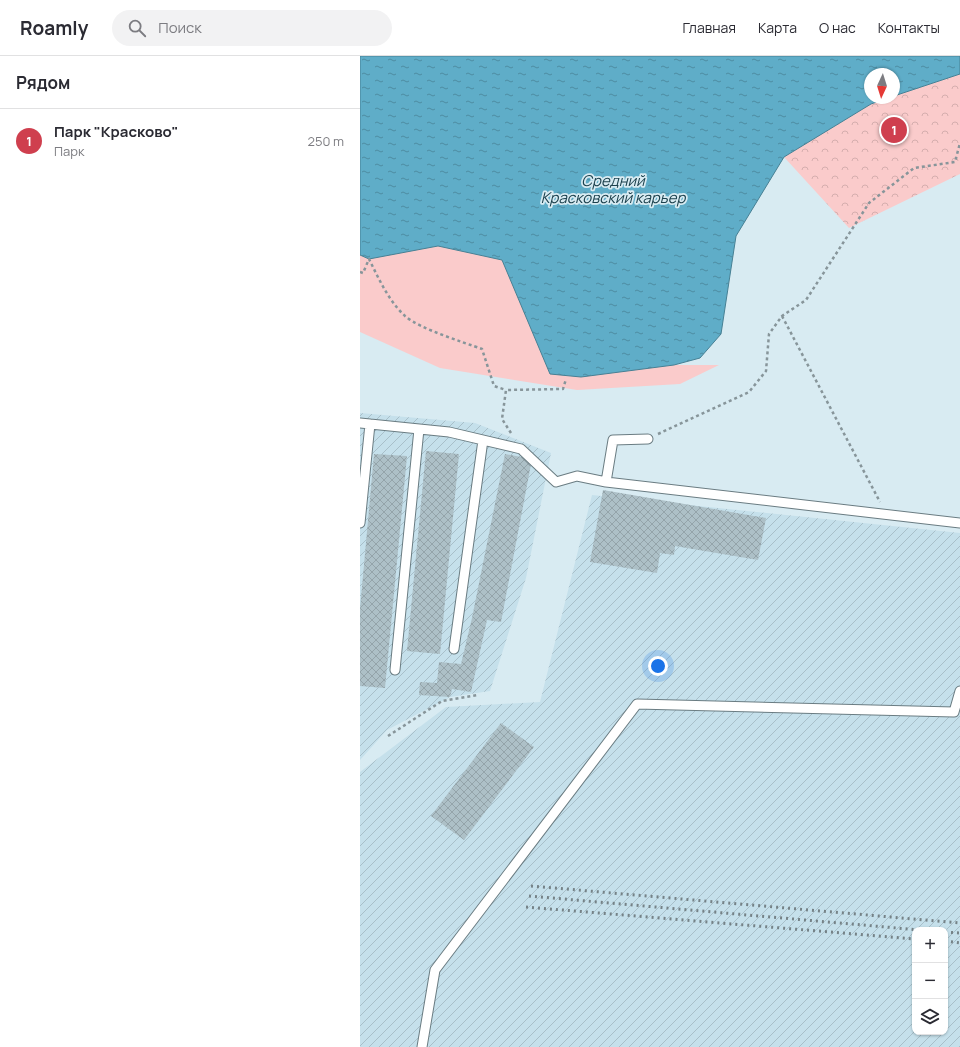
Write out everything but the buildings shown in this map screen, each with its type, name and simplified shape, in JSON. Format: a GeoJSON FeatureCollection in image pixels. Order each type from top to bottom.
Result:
{"type":"FeatureCollection","features":[{"type":"Feature","properties":{"kind":"lane"},"geometry":{"type":"LineString","coordinates":[[360,423],[450,432],[520,449],[556,482],[577,476],[606,482],[960,523]]}},
{"type":"Feature","properties":{"kind":"lane"},"geometry":{"type":"LineString","coordinates":[[360,523],[370,424]]}},
{"type":"Feature","properties":{"kind":"lane"},"geometry":{"type":"LineString","coordinates":[[395,670],[419,429]]}},
{"type":"Feature","properties":{"kind":"lane"},"geometry":{"type":"LineString","coordinates":[[606,482],[613,440],[648,439]]}},
{"type":"Feature","properties":{"kind":"lane"},"geometry":{"type":"LineString","coordinates":[[454,648],[482,440]]}},
{"type":"Feature","properties":{"kind":"lane"},"geometry":{"type":"LineString","coordinates":[[422,1047],[435,970],[637,704],[957,712],[960,691]]}},
{"type":"Feature","properties":{"kind":"path"},"geometry":{"type":"LineString","coordinates":[[648,439],[749,392],[766,371],[769,334],[782,316],[806,300],[868,203],[914,168],[955,162],[960,143]]}},
{"type":"Feature","properties":{"kind":"path"},"geometry":{"type":"LineString","coordinates":[[360,272],[362,273],[369,259],[384,290],[406,317],[438,333],[482,349],[494,386],[506,390],[563,389],[566,379]]}},
{"type":"Feature","properties":{"kind":"path"},"geometry":{"type":"LineString","coordinates":[[782,316],[887,515]]}},
{"type":"Feature","properties":{"kind":"path"},"geometry":{"type":"LineString","coordinates":[[506,390],[502,419],[520,449]]}},
{"type":"Feature","properties":{"kind":"path"},"geometry":{"type":"LineString","coordinates":[[388,736],[442,701],[478,695]]}},
{"type":"Feature","properties":{"kind":"shaded area"},"geometry":{"type":"Polygon","coordinates":[[[360,413],[475,423],[551,453],[526,578],[490,691],[450,697],[387,730],[360,760],[360,413]]]}},
{"type":"Feature","properties":{"kind":"shaded area"},"geometry":{"type":"Polygon","coordinates":[[[592,495],[960,533],[960,1047],[360,1047],[360,772],[446,707],[540,702],[592,495]]]}},
{"type":"Feature","properties":{"kind":"green space"},"geometry":{"type":"Polygon","coordinates":[[[960,74],[960,174],[849,228],[784,157],[871,104],[900,104],[900,94],[960,74]]]}},
{"type":"Feature","properties":{"kind":"green space"},"geometry":{"type":"Polygon","coordinates":[[[438,242],[502,251],[637,369],[674,365],[719,365],[680,384],[577,390],[440,368],[360,332],[360,252],[438,242]]]}},
{"type":"Feature","properties":{"kind":"water","name":"Средний Красковский карьер"},"geometry":{"type":"Polygon","coordinates":[[[360,56],[960,56],[960,74],[900,94],[900,68],[864,68],[864,104],[871,104],[784,157],[736,236],[721,334],[700,358],[674,365],[581,377],[550,374],[502,260],[438,246],[369,259],[360,255],[360,56]]]}},
{"type":"Feature","properties":{"kind":"railway"},"geometry":{"type":"LineString","coordinates":[[531,886],[960,923]]}},
{"type":"Feature","properties":{"kind":"railway"},"geometry":{"type":"LineString","coordinates":[[529,896],[912,929]]}},
{"type":"Feature","properties":{"kind":"railway"},"geometry":{"type":"LineString","coordinates":[[526,907],[912,939]]}},
{"type":"Feature","properties":{"kind":"railway"},"geometry":{"type":"LineString","coordinates":[[948,932],[960,933]]}},
{"type":"Feature","properties":{"kind":"railway"},"geometry":{"type":"LineString","coordinates":[[948,941],[960,943]]}},
{"type":"Feature","properties":{"kind":"place","name":"Парк \"Красково\""},"geometry":{"type":"Point","coordinates":[894,130]}}]}
